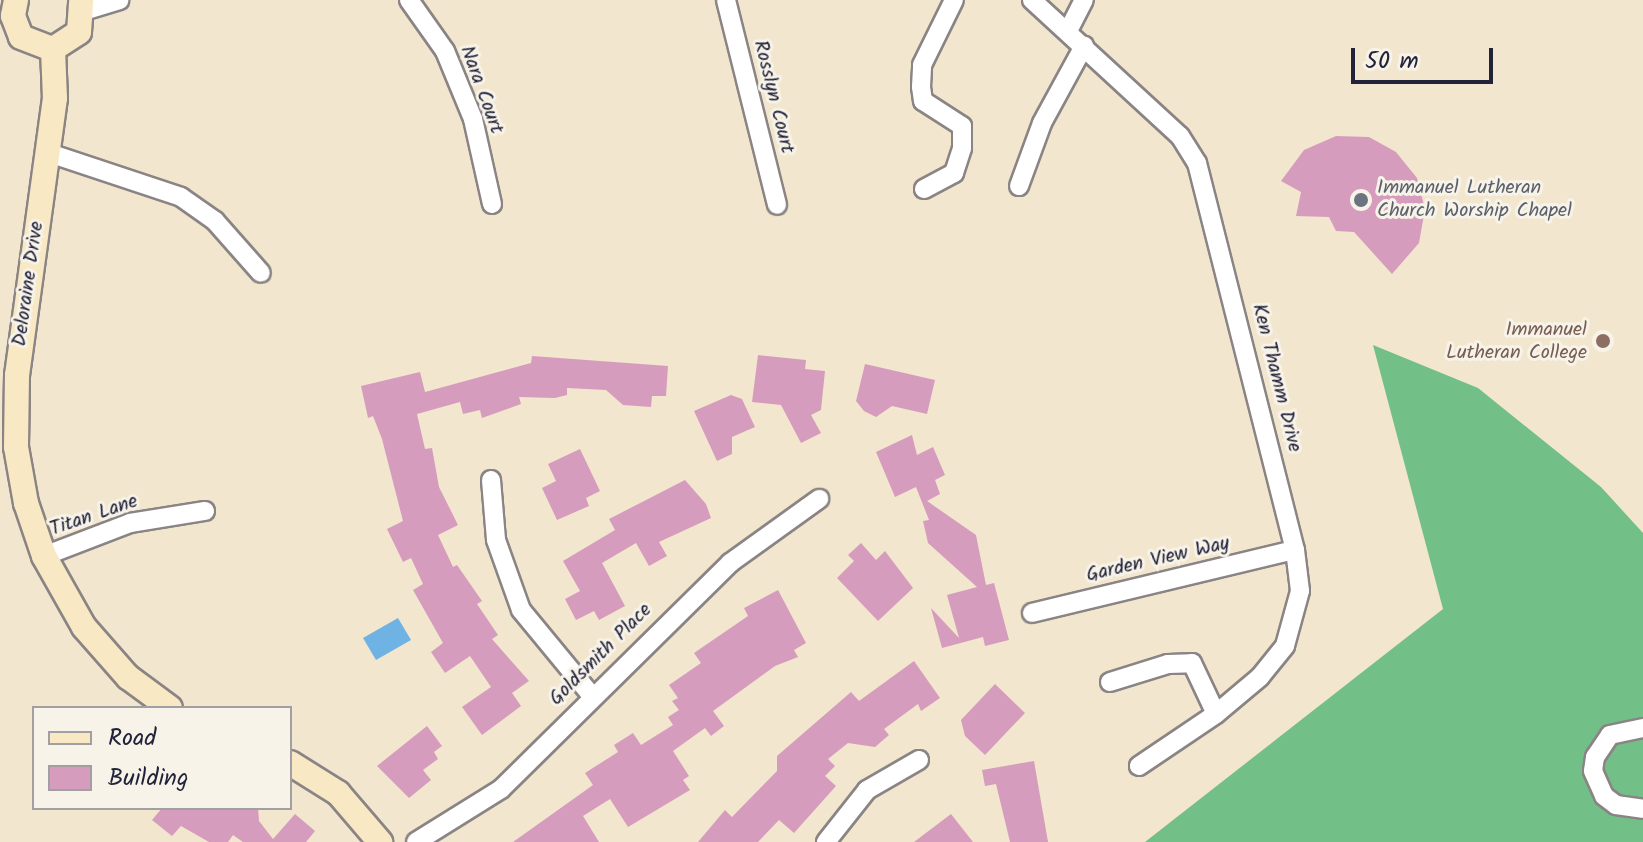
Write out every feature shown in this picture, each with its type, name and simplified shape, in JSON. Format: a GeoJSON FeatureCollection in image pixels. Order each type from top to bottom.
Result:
{"type":"FeatureCollection","features":[{"type":"Feature","properties":{"kind":"street"},"geometry":{"type":"LineString","coordinates":[[16,0],[13,16],[21,37],[53,49],[72,40],[82,6],[119,0]]}},
{"type":"Feature","properties":{"kind":"street","name":"Nara Court"},"geometry":{"type":"LineString","coordinates":[[409,0],[451,65],[473,119],[492,204]]}},
{"type":"Feature","properties":{"kind":"street","name":"Rosslyn Court"},"geometry":{"type":"LineString","coordinates":[[726,0],[777,205]]}},
{"type":"Feature","properties":{"kind":"street"},"geometry":{"type":"LineString","coordinates":[[924,189],[954,173],[962,148],[962,126],[923,101],[921,87],[922,65],[954,0]]}},
{"type":"Feature","properties":{"kind":"street","name":"Ken Thamm Drive"},"geometry":{"type":"LineString","coordinates":[[1032,0],[1180,136],[1197,163],[1295,550],[1300,591],[1285,646],[1260,677],[1216,714],[1139,766]]}},
{"type":"Feature","properties":{"kind":"street"},"geometry":{"type":"LineString","coordinates":[[1068,31],[1084,0]]}},
{"type":"Feature","properties":{"kind":"street"},"geometry":{"type":"LineString","coordinates":[[1019,186],[1042,123],[1084,46]]}},
{"type":"Feature","properties":{"kind":"street","name":"Deloraine Drive"},"geometry":{"type":"LineString","coordinates":[[53,49],[55,98],[17,375],[16,447],[26,503],[44,556],[84,627],[128,677],[167,706]]}},
{"type":"Feature","properties":{"kind":"street"},"geometry":{"type":"LineString","coordinates":[[46,152],[181,197],[215,221],[261,273]]}},
{"type":"Feature","properties":{"kind":"street"},"geometry":{"type":"LineString","coordinates":[[491,480],[496,540],[521,610],[591,695]]}},
{"type":"Feature","properties":{"kind":"street","name":"Goldsmith Place"},"geometry":{"type":"LineString","coordinates":[[416,842],[501,789],[591,695],[730,563],[819,499]]}},
{"type":"Feature","properties":{"kind":"street","name":"Titan Lane"},"geometry":{"type":"LineString","coordinates":[[44,556],[130,523],[205,511]]}},
{"type":"Feature","properties":{"kind":"street","name":"Garden View Way"},"geometry":{"type":"LineString","coordinates":[[1032,613],[1295,550]]}},
{"type":"Feature","properties":{"kind":"street"},"geometry":{"type":"LineString","coordinates":[[1110,682],[1168,664],[1192,663],[1216,714]]}},
{"type":"Feature","properties":{"kind":"street"},"geometry":{"type":"LineString","coordinates":[[1643,728],[1610,735],[1595,757],[1593,771],[1604,796],[1616,805],[1643,809]]}},
{"type":"Feature","properties":{"kind":"street"},"geometry":{"type":"LineString","coordinates":[[826,842],[867,790],[919,760]]}},
{"type":"Feature","properties":{"kind":"street"},"geometry":{"type":"LineString","coordinates":[[292,764],[338,793],[380,842]]}},
{"type":"Feature","properties":{"kind":"green space"},"geometry":{"type":"Polygon","coordinates":[[[1373,345],[1478,388],[1601,487],[1643,533],[1643,842],[1145,842],[1443,609],[1373,345]]]}},
{"type":"Feature","properties":{"kind":"water"},"geometry":{"type":"Polygon","coordinates":[[[398,618],[411,640],[376,660],[363,638],[398,618]]]}},
{"type":"Feature","properties":{"kind":"building","name":"Immanuel Lutheran Church Worship Chapel"},"geometry":{"type":"Polygon","coordinates":[[[1336,136],[1369,137],[1396,152],[1417,178],[1425,209],[1419,243],[1392,274],[1354,232],[1336,231],[1329,217],[1296,216],[1301,192],[1281,181],[1304,150],[1336,136]]]}},
{"type":"Feature","properties":{"kind":"building"},"geometry":{"type":"Polygon","coordinates":[[[758,355],[806,360],[805,369],[825,371],[821,410],[811,415],[821,433],[801,443],[781,405],[752,402],[758,355]]]}},
{"type":"Feature","properties":{"kind":"building"},"geometry":{"type":"Polygon","coordinates":[[[532,356],[668,366],[666,396],[652,396],[651,407],[623,405],[606,390],[567,388],[567,395],[555,398],[519,397],[521,404],[482,418],[480,410],[463,414],[460,402],[417,414],[425,449],[432,448],[439,487],[458,525],[438,535],[453,567],[457,565],[482,601],[477,604],[498,635],[492,639],[529,681],[512,693],[521,706],[482,735],[462,707],[491,687],[470,656],[445,673],[431,652],[443,643],[413,590],[423,584],[411,558],[403,562],[387,529],[403,521],[382,439],[373,416],[368,418],[361,386],[420,372],[425,392],[531,363],[532,356]]]}},
{"type":"Feature","properties":{"kind":"building"},"geometry":{"type":"Polygon","coordinates":[[[865,364],[935,380],[927,414],[892,406],[876,417],[864,411],[856,401],[865,364]]]}},
{"type":"Feature","properties":{"kind":"building"},"geometry":{"type":"Polygon","coordinates":[[[731,395],[742,399],[755,427],[732,437],[732,454],[717,461],[694,411],[731,395]]]}},
{"type":"Feature","properties":{"kind":"building"},"geometry":{"type":"Polygon","coordinates":[[[912,435],[917,455],[933,447],[945,475],[935,480],[940,494],[927,501],[976,535],[986,585],[994,583],[1009,640],[985,646],[983,637],[942,648],[931,608],[959,638],[947,595],[977,587],[928,543],[923,521],[929,520],[916,487],[895,497],[876,452],[912,435]]]}},
{"type":"Feature","properties":{"kind":"building"},"geometry":{"type":"Polygon","coordinates":[[[580,449],[600,491],[586,498],[589,506],[557,520],[542,488],[556,481],[548,464],[580,449]]]}},
{"type":"Feature","properties":{"kind":"building"},"geometry":{"type":"Polygon","coordinates":[[[685,480],[706,504],[711,518],[659,542],[667,556],[649,566],[636,543],[602,563],[625,606],[599,620],[594,611],[576,620],[565,599],[580,591],[563,561],[615,530],[609,519],[685,480]]]}},
{"type":"Feature","properties":{"kind":"building"},"geometry":{"type":"Polygon","coordinates":[[[861,543],[876,560],[885,551],[913,588],[878,621],[837,578],[854,561],[848,555],[861,543]]]}},
{"type":"Feature","properties":{"kind":"building"},"geometry":{"type":"Polygon","coordinates":[[[778,590],[806,643],[794,650],[798,657],[775,666],[713,711],[724,726],[711,736],[705,728],[673,751],[689,776],[683,780],[690,790],[628,827],[610,799],[583,816],[599,842],[513,842],[593,785],[585,773],[618,752],[614,745],[633,733],[641,745],[673,725],[668,717],[679,710],[672,701],[678,698],[669,685],[701,663],[694,653],[748,616],[744,608],[778,590]]]}},
{"type":"Feature","properties":{"kind":"building"},"geometry":{"type":"Polygon","coordinates":[[[914,661],[940,698],[921,711],[918,704],[884,729],[889,735],[875,747],[848,743],[828,759],[835,766],[825,776],[836,786],[794,833],[779,820],[758,842],[698,842],[725,810],[732,817],[777,771],[777,756],[851,692],[859,701],[914,661]]]}},
{"type":"Feature","properties":{"kind":"building"},"geometry":{"type":"Polygon","coordinates":[[[995,684],[1025,713],[985,755],[965,736],[961,720],[995,684]]]}},
{"type":"Feature","properties":{"kind":"building"},"geometry":{"type":"Polygon","coordinates":[[[427,726],[442,746],[434,752],[438,759],[423,770],[431,780],[409,798],[377,766],[427,726]]]}},
{"type":"Feature","properties":{"kind":"building"},"geometry":{"type":"Polygon","coordinates":[[[1034,761],[1048,842],[1010,842],[996,784],[985,786],[982,770],[1034,761]]]}},
{"type":"Feature","properties":{"kind":"building"},"geometry":{"type":"Polygon","coordinates":[[[160,810],[258,810],[259,821],[273,839],[295,814],[315,831],[306,842],[243,842],[233,835],[228,842],[209,842],[181,826],[172,836],[152,820],[160,810]]]}},
{"type":"Feature","properties":{"kind":"building"},"geometry":{"type":"Polygon","coordinates":[[[951,814],[973,842],[914,842],[951,814]]]}},
{"type":"Feature","properties":{"kind":"place","name":"Immanuel Lutheran Church Worship Chapel"},"geometry":{"type":"Point","coordinates":[1361,200]}},
{"type":"Feature","properties":{"kind":"place","name":"Immanuel Lutheran College"},"geometry":{"type":"Point","coordinates":[1603,341]}}]}
